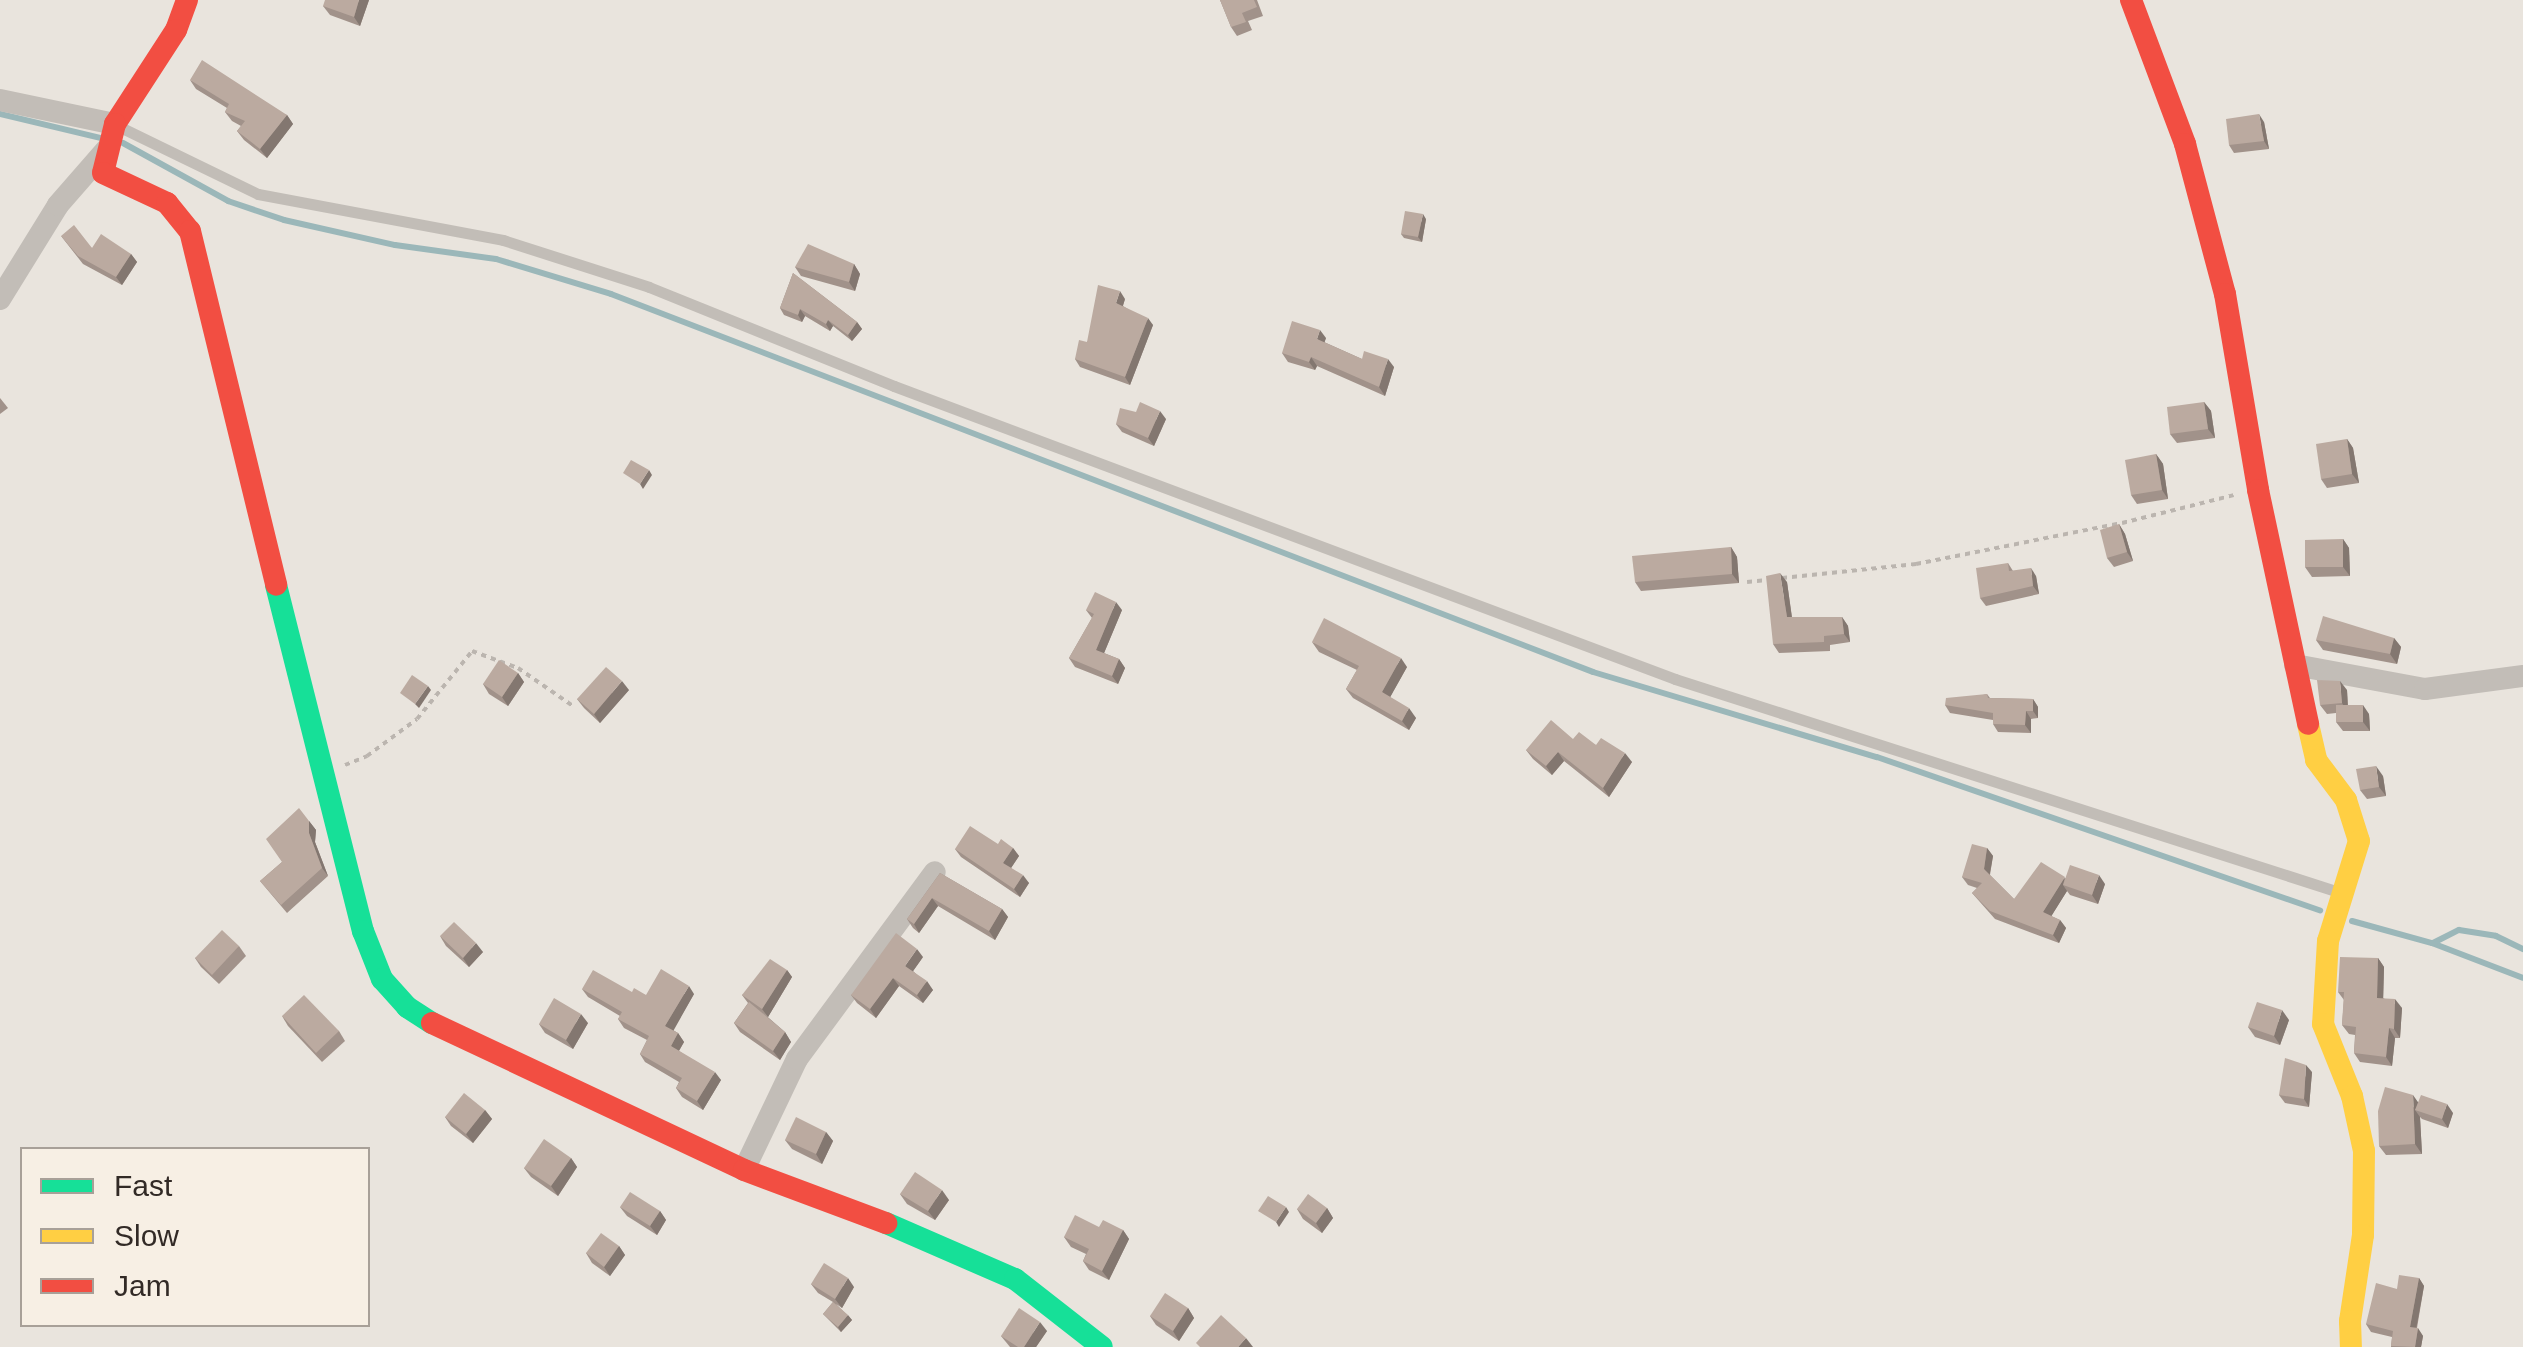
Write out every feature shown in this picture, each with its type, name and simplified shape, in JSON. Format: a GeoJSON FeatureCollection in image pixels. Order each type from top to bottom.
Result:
{"type":"FeatureCollection","features":[{"type":"Feature","properties":{"kind":"street"},"geometry":{"type":"LineString","coordinates":[[187,0],[176,30],[115,124],[103,173],[141,187],[167,203],[190,231],[322,775],[363,931],[382,979],[406,1007],[437,1026],[744,1170],[926,1238],[1015,1279],[1102,1347]]}},
{"type":"Feature","properties":{"kind":"street"},"geometry":{"type":"LineString","coordinates":[[2131,0],[2185,144],[2225,294],[2258,490],[2316,760],[2346,800],[2359,841],[2328,941],[2323,1024],[2352,1096],[2364,1150],[2363,1234],[2350,1321],[2351,1347]]}},
{"type":"Feature","properties":{"kind":"street"},"geometry":{"type":"LineString","coordinates":[[0,100],[115,124]]}},
{"type":"Feature","properties":{"kind":"street"},"geometry":{"type":"LineString","coordinates":[[0,299],[58,204],[106,150]]}},
{"type":"Feature","properties":{"kind":"street"},"geometry":{"type":"LineString","coordinates":[[2295,665],[2425,689],[2523,676]]}},
{"type":"Feature","properties":{"kind":"street"},"geometry":{"type":"LineString","coordinates":[[744,1170],[796,1059],[935,872]]}},
{"type":"Feature","properties":{"kind":"lane"},"geometry":{"type":"LineString","coordinates":[[115,124],[258,194],[503,240],[649,287],[912,392],[1675,679],[2342,893]]}},
{"type":"Feature","properties":{"kind":"path"},"geometry":{"type":"LineString","coordinates":[[1747,582],[1916,564],[2122,524],[2258,490]]}},
{"type":"Feature","properties":{"kind":"path"},"geometry":{"type":"LineString","coordinates":[[322,775],[367,756],[418,719],[472,652],[518,668],[573,706]]}},
{"type":"Feature","properties":{"kind":"building"},"geometry":{"type":"Polygon","coordinates":[[[325,0],[359,0],[354,17],[323,6],[325,0]]]}},
{"type":"Feature","properties":{"kind":"building"},"geometry":{"type":"Polygon","coordinates":[[[1220,0],[1254,0],[1257,7],[1242,13],[1246,22],[1231,27],[1220,0]]]}},
{"type":"Feature","properties":{"kind":"building"},"geometry":{"type":"Polygon","coordinates":[[[202,60],[287,115],[260,149],[237,131],[245,121],[225,112],[229,104],[190,80],[202,60]]]}},
{"type":"Feature","properties":{"kind":"building"},"geometry":{"type":"Polygon","coordinates":[[[2259,114],[2264,141],[2229,145],[2226,119],[2259,114]]]}},
{"type":"Feature","properties":{"kind":"building"},"geometry":{"type":"Polygon","coordinates":[[[1405,211],[1423,214],[1418,237],[1401,234],[1405,211]]]}},
{"type":"Feature","properties":{"kind":"building"},"geometry":{"type":"Polygon","coordinates":[[[74,225],[92,248],[101,234],[131,254],[116,277],[78,256],[61,236],[74,225]]]}},
{"type":"Feature","properties":{"kind":"building"},"geometry":{"type":"Polygon","coordinates":[[[808,244],[854,264],[849,282],[795,267],[808,244]]]}},
{"type":"Feature","properties":{"kind":"building"},"geometry":{"type":"Polygon","coordinates":[[[793,273],[857,322],[848,335],[828,320],[826,324],[800,309],[798,315],[780,308],[793,273]]]}},
{"type":"Feature","properties":{"kind":"building"},"geometry":{"type":"Polygon","coordinates":[[[1098,285],[1120,291],[1116,303],[1148,318],[1125,377],[1075,359],[1079,340],[1087,342],[1098,285]]]}},
{"type":"Feature","properties":{"kind":"building"},"geometry":{"type":"Polygon","coordinates":[[[1292,321],[1320,330],[1317,339],[1362,359],[1364,351],[1388,359],[1379,387],[1311,357],[1309,362],[1282,353],[1292,321]]]}},
{"type":"Feature","properties":{"kind":"building"},"geometry":{"type":"Polygon","coordinates":[[[1140,402],[1160,411],[1148,438],[1116,424],[1120,408],[1136,412],[1140,402]]]}},
{"type":"Feature","properties":{"kind":"building"},"geometry":{"type":"Polygon","coordinates":[[[2204,402],[2208,429],[2170,434],[2167,407],[2204,402]]]}},
{"type":"Feature","properties":{"kind":"building"},"geometry":{"type":"Polygon","coordinates":[[[2347,439],[2352,474],[2321,479],[2316,444],[2347,439]]]}},
{"type":"Feature","properties":{"kind":"building"},"geometry":{"type":"Polygon","coordinates":[[[2156,454],[2162,490],[2131,495],[2125,460],[2156,454]]]}},
{"type":"Feature","properties":{"kind":"building"},"geometry":{"type":"Polygon","coordinates":[[[631,460],[649,470],[640,484],[623,473],[631,460]]]}},
{"type":"Feature","properties":{"kind":"building"},"geometry":{"type":"Polygon","coordinates":[[[2119,524],[2127,552],[2107,558],[2100,530],[2119,524]]]}},
{"type":"Feature","properties":{"kind":"building"},"geometry":{"type":"Polygon","coordinates":[[[2343,539],[2343,567],[2305,567],[2305,540],[2343,539]]]}},
{"type":"Feature","properties":{"kind":"building"},"geometry":{"type":"Polygon","coordinates":[[[1731,547],[1732,574],[1635,582],[1632,556],[1731,547]]]}},
{"type":"Feature","properties":{"kind":"building"},"geometry":{"type":"Polygon","coordinates":[[[2008,563],[2009,571],[2031,568],[2033,586],[1980,598],[1976,568],[2008,563]]]}},
{"type":"Feature","properties":{"kind":"building"},"geometry":{"type":"Polygon","coordinates":[[[1780,573],[1787,617],[1842,617],[1844,634],[1824,636],[1824,642],[1773,644],[1766,576],[1780,573]]]}},
{"type":"Feature","properties":{"kind":"building"},"geometry":{"type":"Polygon","coordinates":[[[1095,592],[1116,602],[1096,650],[1119,659],[1112,676],[1069,658],[1094,614],[1086,610],[1095,592]]]}},
{"type":"Feature","properties":{"kind":"building"},"geometry":{"type":"Polygon","coordinates":[[[2323,616],[2394,638],[2390,654],[2316,640],[2323,616]]]}},
{"type":"Feature","properties":{"kind":"building"},"geometry":{"type":"Polygon","coordinates":[[[1324,618],[1401,658],[1382,692],[1409,708],[1402,721],[1346,689],[1359,666],[1312,642],[1324,618]]]}},
{"type":"Feature","properties":{"kind":"building"},"geometry":{"type":"Polygon","coordinates":[[[499,660],[518,673],[502,697],[483,684],[499,660]]]}},
{"type":"Feature","properties":{"kind":"building"},"geometry":{"type":"Polygon","coordinates":[[[606,667],[622,681],[594,714],[577,699],[606,667]]]}},
{"type":"Feature","properties":{"kind":"building"},"geometry":{"type":"Polygon","coordinates":[[[412,675],[428,686],[415,704],[400,693],[412,675]]]}},
{"type":"Feature","properties":{"kind":"building"},"geometry":{"type":"Polygon","coordinates":[[[2317,680],[2340,681],[2342,703],[2320,705],[2317,680]]]}},
{"type":"Feature","properties":{"kind":"building"},"geometry":{"type":"Polygon","coordinates":[[[1987,694],[1988,698],[2033,699],[2033,711],[2026,711],[2025,725],[1993,724],[1993,713],[1945,705],[1946,698],[1987,694]]]}},
{"type":"Feature","properties":{"kind":"building"},"geometry":{"type":"Polygon","coordinates":[[[2336,705],[2363,705],[2363,722],[2336,722],[2336,705]]]}},
{"type":"Feature","properties":{"kind":"building"},"geometry":{"type":"Polygon","coordinates":[[[1551,720],[1573,739],[1579,732],[1596,745],[1601,738],[1625,753],[1603,788],[1558,752],[1546,766],[1526,750],[1551,720]]]}},
{"type":"Feature","properties":{"kind":"building"},"geometry":{"type":"Polygon","coordinates":[[[2376,766],[2379,787],[2360,790],[2356,769],[2376,766]]]}},
{"type":"Feature","properties":{"kind":"building"},"geometry":{"type":"Polygon","coordinates":[[[299,808],[309,821],[309,833],[322,868],[281,905],[260,881],[282,862],[266,839],[299,808]]]}},
{"type":"Feature","properties":{"kind":"building"},"geometry":{"type":"Polygon","coordinates":[[[970,826],[998,844],[1001,839],[1013,848],[1003,863],[1023,875],[1014,889],[955,849],[970,826]]]}},
{"type":"Feature","properties":{"kind":"building"},"geometry":{"type":"Polygon","coordinates":[[[1972,844],[1987,848],[1984,869],[2014,899],[2041,862],[2065,877],[2043,912],[2060,920],[2053,935],[1990,911],[1972,893],[1982,883],[1962,877],[1972,844]]]}},
{"type":"Feature","properties":{"kind":"building"},"geometry":{"type":"Polygon","coordinates":[[[2070,865],[2099,875],[2092,895],[2063,885],[2070,865]]]}},
{"type":"Feature","properties":{"kind":"building"},"geometry":{"type":"Polygon","coordinates":[[[940,873],[1002,909],[989,931],[932,898],[914,924],[907,919],[940,873]]]}},
{"type":"Feature","properties":{"kind":"building"},"geometry":{"type":"Polygon","coordinates":[[[454,922],[476,943],[463,958],[440,936],[454,922]]]}},
{"type":"Feature","properties":{"kind":"building"},"geometry":{"type":"Polygon","coordinates":[[[222,930],[239,946],[212,975],[195,958],[222,930]]]}},
{"type":"Feature","properties":{"kind":"building"},"geometry":{"type":"Polygon","coordinates":[[[896,933],[917,949],[905,966],[927,981],[917,995],[893,978],[870,1009],[851,995],[896,933]]]}},
{"type":"Feature","properties":{"kind":"building"},"geometry":{"type":"Polygon","coordinates":[[[2340,957],[2378,958],[2377,998],[2395,999],[2394,1029],[2389,1028],[2386,1057],[2354,1053],[2356,1027],[2342,1025],[2344,992],[2338,992],[2340,957]]]}},
{"type":"Feature","properties":{"kind":"building"},"geometry":{"type":"Polygon","coordinates":[[[770,959],[787,970],[762,1009],[742,995],[770,959]]]}},
{"type":"Feature","properties":{"kind":"building"},"geometry":{"type":"Polygon","coordinates":[[[661,969],[689,986],[665,1026],[678,1033],[671,1046],[715,1072],[697,1101],[676,1088],[682,1078],[640,1054],[649,1036],[618,1019],[622,1012],[582,989],[593,970],[632,992],[634,988],[646,995],[661,969]]]}},
{"type":"Feature","properties":{"kind":"building"},"geometry":{"type":"Polygon","coordinates":[[[304,995],[339,1031],[316,1053],[282,1016],[304,995]]]}},
{"type":"Feature","properties":{"kind":"building"},"geometry":{"type":"Polygon","coordinates":[[[554,998],[581,1014],[566,1040],[539,1024],[554,998]]]}},
{"type":"Feature","properties":{"kind":"building"},"geometry":{"type":"Polygon","coordinates":[[[749,1002],[785,1032],[773,1051],[734,1023],[749,1002]]]}},
{"type":"Feature","properties":{"kind":"building"},"geometry":{"type":"Polygon","coordinates":[[[2257,1002],[2282,1010],[2274,1036],[2248,1027],[2257,1002]]]}},
{"type":"Feature","properties":{"kind":"building"},"geometry":{"type":"Polygon","coordinates":[[[2285,1058],[2306,1065],[2304,1099],[2279,1095],[2285,1058]]]}},
{"type":"Feature","properties":{"kind":"building"},"geometry":{"type":"Polygon","coordinates":[[[2385,1087],[2413,1095],[2415,1144],[2379,1146],[2378,1111],[2385,1087]]]}},
{"type":"Feature","properties":{"kind":"building"},"geometry":{"type":"Polygon","coordinates":[[[464,1093],[485,1110],[466,1134],[445,1117],[464,1093]]]}},
{"type":"Feature","properties":{"kind":"building"},"geometry":{"type":"Polygon","coordinates":[[[2421,1095],[2447,1104],[2442,1119],[2415,1110],[2421,1095]]]}},
{"type":"Feature","properties":{"kind":"building"},"geometry":{"type":"Polygon","coordinates":[[[796,1117],[826,1132],[816,1154],[785,1140],[796,1117]]]}},
{"type":"Feature","properties":{"kind":"building"},"geometry":{"type":"Polygon","coordinates":[[[544,1139],[571,1158],[551,1186],[524,1168],[544,1139]]]}},
{"type":"Feature","properties":{"kind":"building"},"geometry":{"type":"Polygon","coordinates":[[[915,1172],[942,1190],[928,1211],[900,1194],[915,1172]]]}},
{"type":"Feature","properties":{"kind":"building"},"geometry":{"type":"Polygon","coordinates":[[[630,1192],[660,1211],[650,1226],[620,1207],[630,1192]]]}},
{"type":"Feature","properties":{"kind":"building"},"geometry":{"type":"Polygon","coordinates":[[[1308,1194],[1327,1208],[1316,1223],[1297,1209],[1308,1194]]]}},
{"type":"Feature","properties":{"kind":"building"},"geometry":{"type":"Polygon","coordinates":[[[1268,1196],[1286,1207],[1276,1222],[1258,1211],[1268,1196]]]}},
{"type":"Feature","properties":{"kind":"building"},"geometry":{"type":"Polygon","coordinates":[[[1075,1215],[1099,1227],[1103,1220],[1123,1230],[1102,1271],[1083,1261],[1089,1249],[1064,1237],[1075,1215]]]}},
{"type":"Feature","properties":{"kind":"building"},"geometry":{"type":"Polygon","coordinates":[[[601,1233],[619,1246],[604,1267],[586,1253],[601,1233]]]}},
{"type":"Feature","properties":{"kind":"building"},"geometry":{"type":"Polygon","coordinates":[[[824,1263],[848,1278],[835,1299],[811,1284],[824,1263]]]}},
{"type":"Feature","properties":{"kind":"building"},"geometry":{"type":"Polygon","coordinates":[[[2399,1275],[2419,1278],[2410,1327],[2418,1328],[2415,1347],[2391,1346],[2393,1331],[2366,1324],[2376,1283],[2397,1289],[2399,1275]]]}},
{"type":"Feature","properties":{"kind":"building"},"geometry":{"type":"Polygon","coordinates":[[[1165,1293],[1188,1308],[1173,1331],[1150,1316],[1165,1293]]]}},
{"type":"Feature","properties":{"kind":"building"},"geometry":{"type":"Polygon","coordinates":[[[833,1302],[848,1315],[838,1327],[823,1314],[833,1302]]]}},
{"type":"Feature","properties":{"kind":"building"},"geometry":{"type":"Polygon","coordinates":[[[1019,1308],[1040,1322],[1024,1347],[1001,1336],[1019,1308]]]}},
{"type":"Feature","properties":{"kind":"building"},"geometry":{"type":"Polygon","coordinates":[[[1221,1315],[1246,1338],[1238,1347],[1200,1347],[1196,1343],[1221,1315]]]}},
{"type":"Feature","properties":{"kind":"waterway"},"geometry":{"type":"LineString","coordinates":[[0,114],[101,138]]}},
{"type":"Feature","properties":{"kind":"waterway"},"geometry":{"type":"LineString","coordinates":[[123,143],[228,201],[284,220],[395,245],[496,259],[611,294],[1593,672],[1877,757],[2320,910]]}},
{"type":"Feature","properties":{"kind":"waterway"},"geometry":{"type":"LineString","coordinates":[[2352,921],[2432,943],[2523,978]]}},
{"type":"Feature","properties":{"kind":"waterway"},"geometry":{"type":"LineString","coordinates":[[2433,943],[2459,930],[2496,936],[2523,949]]}},
{"type":"Feature","properties":{"kind":"traffic: fast"},"geometry":{"type":"LineString","coordinates":[[276,585],[363,931],[382,979],[407,1007],[432,1023]]}},
{"type":"Feature","properties":{"kind":"traffic: fast"},"geometry":{"type":"LineString","coordinates":[[886,1223],[1015,1279],[1102,1347]]}},
{"type":"Feature","properties":{"kind":"traffic: slow"},"geometry":{"type":"LineString","coordinates":[[2308,724],[2316,760],[2346,800],[2359,841],[2328,941],[2323,1024],[2352,1096],[2364,1151],[2363,1235],[2350,1321],[2351,1347]]}},
{"type":"Feature","properties":{"kind":"traffic: jam"},"geometry":{"type":"LineString","coordinates":[[187,0],[176,30],[115,124],[103,173],[167,203],[190,231],[276,585]]}},
{"type":"Feature","properties":{"kind":"traffic: jam"},"geometry":{"type":"LineString","coordinates":[[2131,0],[2185,144],[2225,294],[2258,490],[2308,724]]}},
{"type":"Feature","properties":{"kind":"traffic: jam"},"geometry":{"type":"LineString","coordinates":[[432,1023],[744,1170],[886,1223]]}}]}
